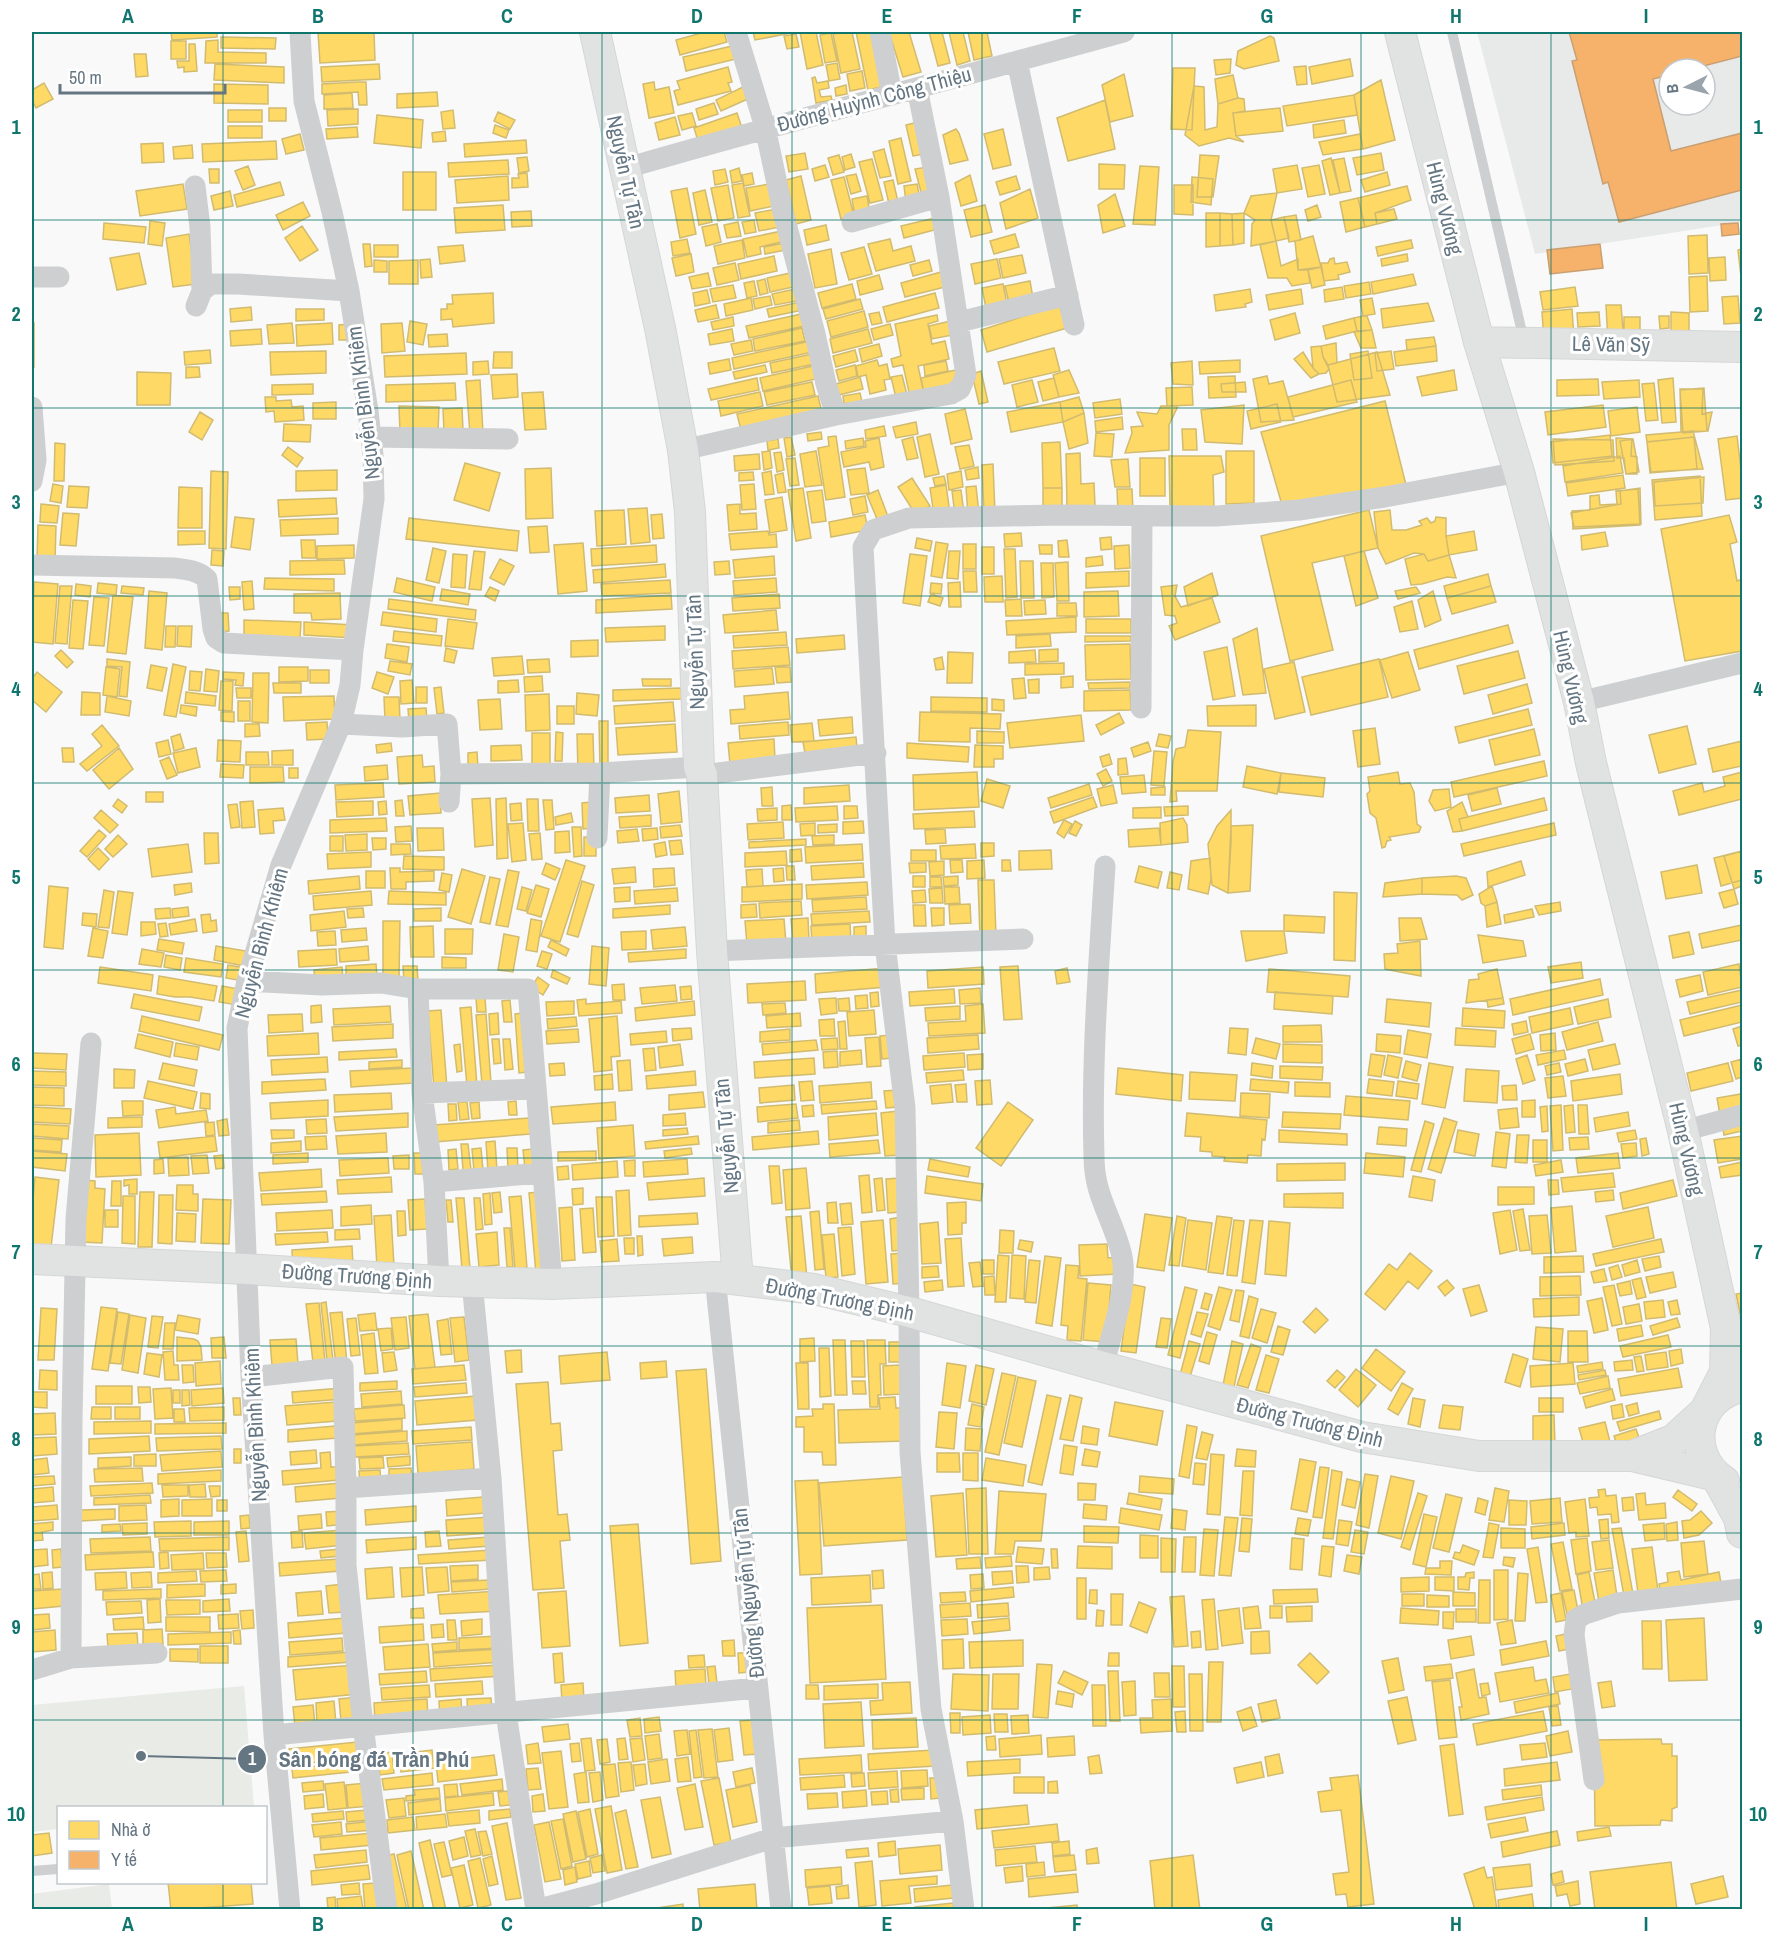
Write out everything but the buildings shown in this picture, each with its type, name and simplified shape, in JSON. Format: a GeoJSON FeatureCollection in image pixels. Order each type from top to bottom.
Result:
{"type":"FeatureCollection","features":[{"type":"Feature","properties":{"kind":"street","name":"Nguyễn Bình Khiêm"},"geometry":{"type":"LineString","coordinates":[[290,1910],[277,1819],[274,1735],[251,1377],[237,1028],[247,981],[281,865],[341,724],[350,686],[374,499],[371,437],[349,291],[304,100],[300,32]]}},
{"type":"Feature","properties":{"kind":"street","name":"Nguyễn Tự Tân"},"geometry":{"type":"LineString","coordinates":[[595,32],[660,328],[683,450],[690,512],[700,771],[712,951],[726,1278]]}},
{"type":"Feature","properties":{"kind":"street"},"geometry":{"type":"LineString","coordinates":[[736,32],[765,127],[783,212],[826,384],[836,415]]}},
{"type":"Feature","properties":{"kind":"street"},"geometry":{"type":"LineString","coordinates":[[880,32],[892,95]]}},
{"type":"Feature","properties":{"kind":"street","name":"Đường Huỳnh Công Thiệu"},"geometry":{"type":"LineString","coordinates":[[626,168],[765,127],[1124,32]]}},
{"type":"Feature","properties":{"kind":"street","name":"Hùng Vương"},"geometry":{"type":"LineString","coordinates":[[1400,32],[1479,342],[1519,472],[1579,702],[1591,763],[1734,1338],[1725,1372],[1706,1411]]}},
{"type":"Feature","properties":{"kind":"street"},"geometry":{"type":"LineString","coordinates":[[1017,61],[1074,325]]}},
{"type":"Feature","properties":{"kind":"street"},"geometry":{"type":"LineString","coordinates":[[683,450],[836,415],[934,398],[960,389],[966,375],[959,322],[939,196],[917,88]]}},
{"type":"Feature","properties":{"kind":"street"},"geometry":{"type":"LineString","coordinates":[[195,186],[200,236],[199,298],[211,284],[349,291]]}},
{"type":"Feature","properties":{"kind":"street"},"geometry":{"type":"LineString","coordinates":[[852,222],[939,196]]}},
{"type":"Feature","properties":{"kind":"street"},"geometry":{"type":"LineString","coordinates":[[32,277],[59,277]]}},
{"type":"Feature","properties":{"kind":"street"},"geometry":{"type":"LineString","coordinates":[[959,322],[1068,295]]}},
{"type":"Feature","properties":{"kind":"street","name":"Lê Văn Sỹ"},"geometry":{"type":"LineString","coordinates":[[1479,342],[1743,346]]}},
{"type":"Feature","properties":{"kind":"street"},"geometry":{"type":"LineString","coordinates":[[32,407],[36,460],[32,481]]}},
{"type":"Feature","properties":{"kind":"street"},"geometry":{"type":"LineString","coordinates":[[371,437],[508,439]]}},
{"type":"Feature","properties":{"kind":"street"},"geometry":{"type":"LineString","coordinates":[[964,1910],[953,1821],[931,1709],[910,1452],[905,1108],[885,944],[863,547],[873,530],[909,518],[1060,515],[1216,516],[1299,510],[1385,497],[1519,472]]}},
{"type":"Feature","properties":{"kind":"street"},"geometry":{"type":"LineString","coordinates":[[1141,708],[1142,517]]}},
{"type":"Feature","properties":{"kind":"street"},"geometry":{"type":"LineString","coordinates":[[32,565],[189,570],[207,579],[213,628],[216,638],[224,643],[353,650]]}},
{"type":"Feature","properties":{"kind":"street"},"geometry":{"type":"LineString","coordinates":[[1579,702],[1743,663]]}},
{"type":"Feature","properties":{"kind":"street"},"geometry":{"type":"LineString","coordinates":[[341,724],[402,727],[447,724],[451,774],[450,802]]}},
{"type":"Feature","properties":{"kind":"street"},"geometry":{"type":"LineString","coordinates":[[451,774],[700,771],[876,753]]}},
{"type":"Feature","properties":{"kind":"street"},"geometry":{"type":"LineString","coordinates":[[597,838],[600,773]]}},
{"type":"Feature","properties":{"kind":"street"},"geometry":{"type":"LineString","coordinates":[[1102,1368],[1120,1299],[1122,1269],[1122,1253],[1097,1186],[1094,1157],[1096,1020],[1105,866]]}},
{"type":"Feature","properties":{"kind":"street"},"geometry":{"type":"LineString","coordinates":[[712,951],[1023,939]]}},
{"type":"Feature","properties":{"kind":"street"},"geometry":{"type":"LineString","coordinates":[[247,981],[322,985],[381,983],[418,988],[528,989],[552,1284]]}},
{"type":"Feature","properties":{"kind":"street"},"geometry":{"type":"LineString","coordinates":[[418,988],[422,1093],[434,1182],[439,1281]]}},
{"type":"Feature","properties":{"kind":"street"},"geometry":{"type":"LineString","coordinates":[[71,1658],[75,1262],[82,1133],[91,1043]]}},
{"type":"Feature","properties":{"kind":"street"},"geometry":{"type":"LineString","coordinates":[[422,1093],[535,1089]]}},
{"type":"Feature","properties":{"kind":"street"},"geometry":{"type":"LineString","coordinates":[[1683,1131],[1743,1115]]}},
{"type":"Feature","properties":{"kind":"street"},"geometry":{"type":"LineString","coordinates":[[434,1182],[542,1173]]}},
{"type":"Feature","properties":{"kind":"street","name":"Đường Trương Định"},"geometry":{"type":"LineString","coordinates":[[32,1259],[472,1282],[552,1284],[726,1278],[814,1289],[909,1312],[1102,1368],[1362,1437],[1479,1456],[1632,1456],[1729,1482]]}},
{"type":"Feature","properties":{"kind":"street","name":"Đường Nguyễn Tự Tân"},"geometry":{"type":"LineString","coordinates":[[726,1278],[757,1688],[781,1910]]}},
{"type":"Feature","properties":{"kind":"street"},"geometry":{"type":"LineString","coordinates":[[472,1282],[491,1478],[506,1713],[536,1910],[597,1902],[773,1838],[953,1821]]}},
{"type":"Feature","properties":{"kind":"street"},"geometry":{"type":"LineString","coordinates":[[251,1377],[343,1367],[346,1565],[363,1725],[387,1910]]}},
{"type":"Feature","properties":{"kind":"street","name":"Đường Trương Định"},"geometry":{"type":"LineString","coordinates":[[1632,1456],[1673,1440],[1706,1411],[1717,1398],[1732,1389],[1743,1387]]}},
{"type":"Feature","properties":{"kind":"street"},"geometry":{"type":"LineString","coordinates":[[1706,1411],[1700,1428],[1700,1445],[1705,1462],[1729,1482],[1743,1533]]}},
{"type":"Feature","properties":{"kind":"street"},"geometry":{"type":"LineString","coordinates":[[346,1488],[491,1478]]}},
{"type":"Feature","properties":{"kind":"street"},"geometry":{"type":"LineString","coordinates":[[1594,1779],[1574,1635],[1576,1619],[1618,1603],[1743,1589]]}},
{"type":"Feature","properties":{"kind":"street"},"geometry":{"type":"LineString","coordinates":[[32,1670],[71,1658],[157,1653]]}},
{"type":"Feature","properties":{"kind":"street"},"geometry":{"type":"LineString","coordinates":[[274,1735],[757,1688]]}},
{"type":"Feature","properties":{"kind":"lane"},"geometry":{"type":"LineString","coordinates":[[1452,32],[1524,343]]}},
{"type":"Feature","properties":{"kind":"lane"},"geometry":{"type":"LineString","coordinates":[[32,1871],[57,1869]]}},
{"type":"Feature","properties":{"kind":"shaded area"},"geometry":{"type":"Polygon","coordinates":[[[1477,32],[1742,32],[1742,222],[1535,254],[1477,32]]]}},
{"type":"Feature","properties":{"kind":"shaded area"},"geometry":{"type":"Polygon","coordinates":[[[244,1686],[254,1806],[57,1806],[57,1829],[32,1832],[32,1705],[244,1686]]]}},
{"type":"Feature","properties":{"kind":"shaded area"},"geometry":{"type":"Polygon","coordinates":[[[109,1884],[112,1909],[32,1909],[32,1894],[109,1884]]]}},
{"type":"Feature","properties":{"kind":"place","name":"Sân bóng đá Trần Phú"},"geometry":{"type":"Point","coordinates":[141,1756]}}]}
